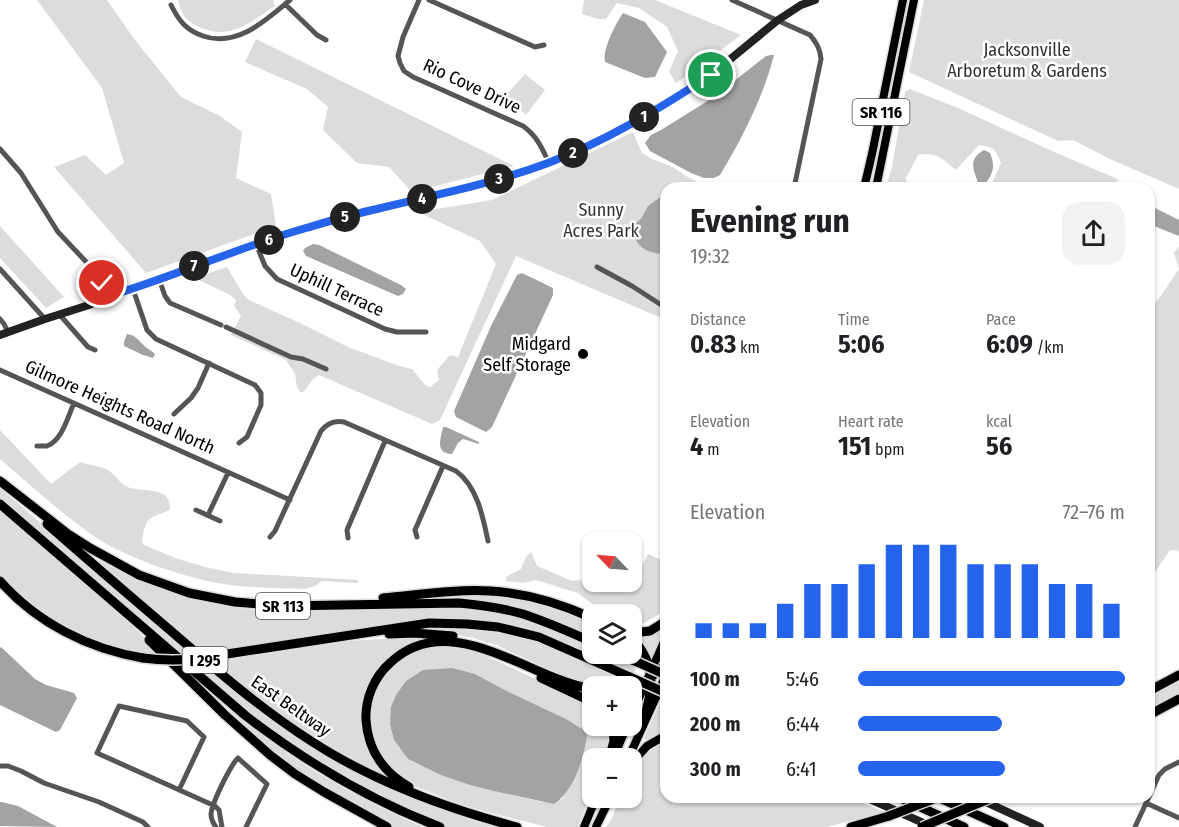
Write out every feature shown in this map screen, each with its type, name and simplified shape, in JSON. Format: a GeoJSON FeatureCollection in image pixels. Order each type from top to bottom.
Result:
{"type":"FeatureCollection","features":[{"type":"Feature","properties":{"kind":"highway","name":"SR 113"},"geometry":{"type":"LineString","coordinates":[[0,482],[75,539],[107,559],[139,575],[189,592],[235,602],[273,605],[459,603],[485,605],[546,622],[582,638]]}},
{"type":"Feature","properties":{"kind":"highway","name":"East Beltway"},"geometry":{"type":"LineString","coordinates":[[0,482],[206,662],[312,742],[357,768],[408,792],[517,827]]}},
{"type":"Feature","properties":{"kind":"highway","name":"East Beltway"},"geometry":{"type":"LineString","coordinates":[[0,504],[246,716],[307,760],[375,798],[440,827]]}},
{"type":"Feature","properties":{"kind":"highway","name":"SR 113"},"geometry":{"type":"LineString","coordinates":[[0,581],[35,614],[61,630],[105,649],[144,658],[189,660],[429,623],[449,622],[498,627],[539,636],[630,676],[659,679]]}},
{"type":"Feature","properties":{"kind":"highway"},"geometry":{"type":"LineString","coordinates":[[308,605],[458,591],[488,591],[550,601],[582,614]]}},
{"type":"Feature","properties":{"kind":"highway"},"geometry":{"type":"LineString","coordinates":[[122,609],[157,648],[270,755],[315,786],[387,827]]}},
{"type":"Feature","properties":{"kind":"highway"},"geometry":{"type":"LineString","coordinates":[[642,632],[650,631],[660,625]]}},
{"type":"Feature","properties":{"kind":"highway"},"geometry":{"type":"LineString","coordinates":[[363,633],[433,634],[473,641],[582,686]]}},
{"type":"Feature","properties":{"kind":"highway"},"geometry":{"type":"LineString","coordinates":[[434,801],[393,777],[382,766],[373,751],[367,729],[368,699],[378,678],[385,667],[404,652],[438,641],[455,642],[491,651],[582,686]]}},
{"type":"Feature","properties":{"kind":"highway"},"geometry":{"type":"LineString","coordinates":[[471,646],[582,697]]}},
{"type":"Feature","properties":{"kind":"highway"},"geometry":{"type":"LineString","coordinates":[[642,651],[659,679],[642,727]]}},
{"type":"Feature","properties":{"kind":"highway"},"geometry":{"type":"LineString","coordinates":[[640,664],[659,679]]}},
{"type":"Feature","properties":{"kind":"highway"},"geometry":{"type":"LineString","coordinates":[[1155,688],[1179,675]]}},
{"type":"Feature","properties":{"kind":"highway"},"geometry":{"type":"LineString","coordinates":[[642,684],[659,679]]}},
{"type":"Feature","properties":{"kind":"highway"},"geometry":{"type":"LineString","coordinates":[[1155,712],[1179,699]]}},
{"type":"Feature","properties":{"kind":"highway"},"geometry":{"type":"LineString","coordinates":[[911,803],[964,827]]}},
{"type":"Feature","properties":{"kind":"highway"},"geometry":{"type":"LineString","coordinates":[[851,827],[923,803]]}},
{"type":"Feature","properties":{"kind":"highway"},"geometry":{"type":"LineString","coordinates":[[950,803],[1004,827]]}},
{"type":"Feature","properties":{"kind":"highway"},"geometry":{"type":"LineString","coordinates":[[955,803],[979,816]]}},
{"type":"Feature","properties":{"kind":"highway"},"geometry":{"type":"LineString","coordinates":[[922,827],[978,803]]}},
{"type":"Feature","properties":{"kind":"main road","name":"SR 116"},"geometry":{"type":"LineString","coordinates":[[865,182],[903,0]]}},
{"type":"Feature","properties":{"kind":"main road","name":"SR 116"},"geometry":{"type":"LineString","coordinates":[[877,182],[914,0]]}},
{"type":"Feature","properties":{"kind":"main road"},"geometry":{"type":"LineString","coordinates":[[642,700],[659,679]]}},
{"type":"Feature","properties":{"kind":"main road"},"geometry":{"type":"LineString","coordinates":[[642,752],[660,738]]}},
{"type":"Feature","properties":{"kind":"main road"},"geometry":{"type":"LineString","coordinates":[[584,827],[592,808]]}},
{"type":"Feature","properties":{"kind":"main road"},"geometry":{"type":"LineString","coordinates":[[596,827],[605,808]]}},
{"type":"Feature","properties":{"kind":"street","name":"Rio Cove Drive"},"geometry":{"type":"LineString","coordinates":[[419,0],[398,56],[404,71],[523,126],[541,145],[549,163]]}},
{"type":"Feature","properties":{"kind":"street"},"geometry":{"type":"LineString","coordinates":[[429,0],[535,47],[544,45]]}},
{"type":"Feature","properties":{"kind":"street"},"geometry":{"type":"LineString","coordinates":[[732,0],[810,35],[818,44],[821,52],[795,182]]}},
{"type":"Feature","properties":{"kind":"street"},"geometry":{"type":"LineString","coordinates":[[0,320],[4,324],[4,334],[304,228],[482,184],[549,163],[612,135],[670,102],[711,75],[778,20],[801,5],[815,0]]}},
{"type":"Feature","properties":{"kind":"street"},"geometry":{"type":"LineString","coordinates":[[171,5],[178,19],[192,31],[212,39],[227,39],[253,29],[288,2],[316,35],[326,40]]}},
{"type":"Feature","properties":{"kind":"street"},"geometry":{"type":"LineString","coordinates":[[0,149],[21,173],[58,232],[91,267],[109,296]]}},
{"type":"Feature","properties":{"kind":"street","name":"Uphill Terrace"},"geometry":{"type":"LineString","coordinates":[[256,244],[265,266],[277,279],[385,329],[397,332],[426,332]]}},
{"type":"Feature","properties":{"kind":"street"},"geometry":{"type":"LineString","coordinates":[[597,267],[660,304]]}},
{"type":"Feature","properties":{"kind":"street"},"geometry":{"type":"LineString","coordinates":[[0,268],[45,319]]}},
{"type":"Feature","properties":{"kind":"street"},"geometry":{"type":"LineString","coordinates":[[159,279],[170,303],[291,357],[303,359],[326,369]]}},
{"type":"Feature","properties":{"kind":"street"},"geometry":{"type":"LineString","coordinates":[[133,289],[147,330],[156,339],[255,385],[259,390],[261,405],[247,437],[239,443]]}},
{"type":"Feature","properties":{"kind":"street"},"geometry":{"type":"LineString","coordinates":[[59,314],[88,347],[95,350]]}},
{"type":"Feature","properties":{"kind":"street"},"geometry":{"type":"LineString","coordinates":[[174,414],[198,388],[209,363]]}},
{"type":"Feature","properties":{"kind":"street","name":"Gilmore Heights Road North"},"geometry":{"type":"LineString","coordinates":[[0,370],[290,500]]}},
{"type":"Feature","properties":{"kind":"street"},"geometry":{"type":"LineString","coordinates":[[37,446],[46,446],[54,442],[60,435],[74,403]]}},
{"type":"Feature","properties":{"kind":"street"},"geometry":{"type":"LineString","coordinates":[[270,537],[290,500],[321,431],[329,423],[338,421],[456,471],[466,478],[478,502],[488,541]]}},
{"type":"Feature","properties":{"kind":"street"},"geometry":{"type":"LineString","coordinates":[[348,538],[346,530],[385,441]]}},
{"type":"Feature","properties":{"kind":"street"},"geometry":{"type":"LineString","coordinates":[[417,537],[415,530],[443,466]]}},
{"type":"Feature","properties":{"kind":"street"},"geometry":{"type":"LineString","coordinates":[[208,515],[228,472]]}},
{"type":"Feature","properties":{"kind":"street"},"geometry":{"type":"LineString","coordinates":[[196,510],[220,520]]}},
{"type":"Feature","properties":{"kind":"street"},"geometry":{"type":"LineString","coordinates":[[179,790],[204,737],[187,722],[120,706],[98,753],[213,806],[219,810],[222,827]]}},
{"type":"Feature","properties":{"kind":"street"},"geometry":{"type":"LineString","coordinates":[[216,827],[211,815],[213,806],[231,766],[238,758],[267,784],[246,827]]}},
{"type":"Feature","properties":{"kind":"street"},"geometry":{"type":"LineString","coordinates":[[1155,784],[1165,769],[1179,762]]}},
{"type":"Feature","properties":{"kind":"street"},"geometry":{"type":"LineString","coordinates":[[0,766],[8,766],[44,783],[99,802],[143,822],[148,827]]}},
{"type":"Feature","properties":{"kind":"street"},"geometry":{"type":"LineString","coordinates":[[879,803],[932,827]]}},
{"type":"Feature","properties":{"kind":"street"},"geometry":{"type":"LineString","coordinates":[[988,803],[1041,827]]}},
{"type":"Feature","properties":{"kind":"street"},"geometry":{"type":"LineString","coordinates":[[1135,827],[1146,803],[1179,818]]}},
{"type":"Feature","properties":{"kind":"green space"},"geometry":{"type":"Polygon","coordinates":[[[37,0],[107,0],[135,40],[181,97],[220,116],[242,132],[236,178],[271,194],[276,226],[146,273],[54,167],[85,155],[106,175],[124,163],[102,88],[37,0]]]}},
{"type":"Feature","properties":{"kind":"green space"},"geometry":{"type":"Polygon","coordinates":[[[178,0],[273,0],[275,6],[247,24],[219,32],[197,26],[189,21],[182,12],[178,0]]]}},
{"type":"Feature","properties":{"kind":"green space"},"geometry":{"type":"Polygon","coordinates":[[[584,0],[655,0],[741,35],[676,83],[669,72],[678,51],[667,27],[639,8],[617,3],[606,19],[582,14],[584,0]]]}},
{"type":"Feature","properties":{"kind":"green space","name":"Jacksonville Arboretum & Gardens"},"geometry":{"type":"Polygon","coordinates":[[[924,0],[1179,0],[1179,189],[1073,140],[1058,141],[909,72],[924,0]]]}},
{"type":"Feature","properties":{"kind":"green space"},"geometry":{"type":"Polygon","coordinates":[[[256,39],[514,166],[412,192],[389,167],[357,163],[323,130],[328,107],[307,89],[245,62],[256,39]]]}},
{"type":"Feature","properties":{"kind":"green space"},"geometry":{"type":"Polygon","coordinates":[[[525,74],[545,90],[526,115],[505,96],[525,74]]]}},
{"type":"Feature","properties":{"kind":"green space"},"geometry":{"type":"Polygon","coordinates":[[[910,89],[958,108],[1120,180],[1116,182],[992,182],[1001,163],[994,150],[979,145],[956,170],[935,155],[918,155],[906,178],[906,182],[888,182],[905,92],[910,89]]]}},
{"type":"Feature","properties":{"kind":"green space","name":"Sunny Acres Park"},"geometry":{"type":"Polygon","coordinates":[[[633,132],[642,153],[673,167],[697,182],[660,182],[660,317],[516,256],[440,420],[432,424],[319,375],[301,393],[297,387],[295,374],[286,360],[231,335],[241,316],[234,306],[236,300],[195,278],[227,267],[249,300],[348,347],[412,369],[425,385],[430,387],[439,380],[437,370],[450,355],[458,357],[496,264],[480,241],[418,212],[492,200],[633,132]]]}},
{"type":"Feature","properties":{"kind":"green space"},"geometry":{"type":"Polygon","coordinates":[[[0,226],[64,297],[46,308],[0,258],[0,226]]]}},
{"type":"Feature","properties":{"kind":"green space"},"geometry":{"type":"Polygon","coordinates":[[[1179,246],[1179,269],[1174,253],[1179,246]]]}},
{"type":"Feature","properties":{"kind":"green space"},"geometry":{"type":"Polygon","coordinates":[[[1179,269],[1179,552],[1170,550],[1155,572],[1155,302],[1179,269]]]}},
{"type":"Feature","properties":{"kind":"green space"},"geometry":{"type":"Polygon","coordinates":[[[0,430],[51,484],[80,462],[108,470],[130,488],[156,491],[167,497],[170,510],[149,520],[143,534],[144,545],[178,559],[234,573],[359,580],[357,583],[322,581],[305,589],[239,586],[187,576],[139,559],[109,545],[84,529],[0,459],[0,430]]]}},
{"type":"Feature","properties":{"kind":"green space"},"geometry":{"type":"Polygon","coordinates":[[[0,488],[194,654],[179,655],[0,500],[0,488]]]}},
{"type":"Feature","properties":{"kind":"green space"},"geometry":{"type":"Polygon","coordinates":[[[0,509],[118,611],[160,654],[114,647],[72,632],[52,621],[16,593],[0,576],[0,509]]]}},
{"type":"Feature","properties":{"kind":"green space"},"geometry":{"type":"Polygon","coordinates":[[[531,552],[537,566],[572,581],[582,580],[582,592],[642,592],[642,566],[648,554],[660,559],[660,614],[642,624],[642,604],[592,604],[578,593],[536,580],[523,583],[506,581],[506,577],[521,569],[531,552]]]}},
{"type":"Feature","properties":{"kind":"green space"},"geometry":{"type":"Polygon","coordinates":[[[99,560],[170,592],[245,609],[302,611],[441,607],[504,613],[541,625],[582,643],[582,650],[515,626],[470,620],[435,620],[204,653],[98,562],[99,560]]]}},
{"type":"Feature","properties":{"kind":"green space"},"geometry":{"type":"Polygon","coordinates":[[[481,594],[547,604],[582,618],[582,632],[501,604],[442,598],[442,596],[481,594]]]}},
{"type":"Feature","properties":{"kind":"green space"},"geometry":{"type":"Polygon","coordinates":[[[443,630],[468,630],[524,638],[571,655],[582,660],[582,664],[590,664],[615,676],[582,676],[582,684],[496,645],[443,632],[443,630]]]}},
{"type":"Feature","properties":{"kind":"green space"},"geometry":{"type":"Polygon","coordinates":[[[660,630],[660,640],[652,658],[642,644],[642,637],[660,630]]]}},
{"type":"Feature","properties":{"kind":"green space"},"geometry":{"type":"Polygon","coordinates":[[[413,637],[429,639],[409,646],[391,657],[365,700],[378,766],[386,776],[336,750],[289,720],[258,698],[215,662],[349,641],[413,637]]]}},
{"type":"Feature","properties":{"kind":"green space"},"geometry":{"type":"Polygon","coordinates":[[[433,644],[465,648],[582,700],[582,736],[609,736],[609,746],[608,748],[582,748],[582,808],[585,808],[578,827],[547,827],[491,813],[460,804],[409,784],[381,760],[369,727],[372,696],[386,671],[404,655],[433,644]],[[475,674],[394,740],[408,759],[413,762],[470,785],[542,802],[562,799],[581,764],[566,719],[475,674]]]}},
{"type":"Feature","properties":{"kind":"green space"},"geometry":{"type":"Polygon","coordinates":[[[203,663],[233,690],[268,716],[386,786],[427,804],[496,827],[448,827],[414,814],[324,768],[248,712],[192,665],[203,663]]]}},
{"type":"Feature","properties":{"kind":"green space"},"geometry":{"type":"Polygon","coordinates":[[[614,664],[630,664],[637,667],[634,673],[614,664]]]}},
{"type":"Feature","properties":{"kind":"green space"},"geometry":{"type":"Polygon","coordinates":[[[1179,679],[1179,695],[1155,707],[1155,692],[1179,679]]]}},
{"type":"Feature","properties":{"kind":"green space"},"geometry":{"type":"Polygon","coordinates":[[[660,703],[660,735],[647,742],[644,738],[660,703]]]}},
{"type":"Feature","properties":{"kind":"green space"},"geometry":{"type":"Polygon","coordinates":[[[230,710],[275,745],[322,776],[371,803],[423,827],[391,827],[299,774],[227,714],[230,710]]]}},
{"type":"Feature","properties":{"kind":"green space"},"geometry":{"type":"Polygon","coordinates":[[[660,742],[660,803],[863,803],[884,812],[827,827],[606,827],[616,808],[642,808],[642,756],[660,742]]]}},
{"type":"Feature","properties":{"kind":"shaded area"},"geometry":{"type":"Polygon","coordinates":[[[623,13],[645,22],[667,52],[655,77],[645,78],[605,62],[613,30],[623,13]]]}},
{"type":"Feature","properties":{"kind":"shaded area"},"geometry":{"type":"Polygon","coordinates":[[[774,55],[758,101],[720,175],[714,178],[704,178],[650,151],[645,143],[651,135],[714,97],[766,56],[774,55]]]}},
{"type":"Feature","properties":{"kind":"shaded area"},"geometry":{"type":"Polygon","coordinates":[[[984,150],[990,153],[993,163],[986,182],[977,182],[974,172],[973,163],[978,154],[984,150]]]}},
{"type":"Feature","properties":{"kind":"shaded area"},"geometry":{"type":"Polygon","coordinates":[[[660,197],[659,254],[642,247],[632,232],[648,206],[660,197]]]}},
{"type":"Feature","properties":{"kind":"shaded area"},"geometry":{"type":"Polygon","coordinates":[[[1155,208],[1179,220],[1179,236],[1155,226],[1155,208]]]}},
{"type":"Feature","properties":{"kind":"shaded area"},"geometry":{"type":"Polygon","coordinates":[[[313,244],[406,289],[398,296],[306,256],[303,251],[313,244]]]}},
{"type":"Feature","properties":{"kind":"shaded area"},"geometry":{"type":"Polygon","coordinates":[[[522,273],[553,288],[553,295],[492,427],[486,432],[456,417],[454,411],[491,326],[517,275],[522,273]]]}},
{"type":"Feature","properties":{"kind":"shaded area"},"geometry":{"type":"Polygon","coordinates":[[[127,334],[136,337],[154,353],[153,358],[124,346],[127,334]]]}},
{"type":"Feature","properties":{"kind":"shaded area"},"geometry":{"type":"Polygon","coordinates":[[[443,427],[479,442],[479,444],[463,439],[452,454],[446,453],[440,444],[443,427]]]}},
{"type":"Feature","properties":{"kind":"shaded area"},"geometry":{"type":"Polygon","coordinates":[[[1,647],[35,679],[46,685],[74,693],[77,698],[60,730],[56,732],[0,705],[1,647]]]}},
{"type":"Feature","properties":{"kind":"shaded area"},"geometry":{"type":"Polygon","coordinates":[[[452,668],[475,674],[582,729],[582,736],[587,736],[584,748],[582,748],[582,757],[573,782],[561,798],[554,804],[470,785],[441,775],[408,759],[394,740],[390,724],[391,707],[406,681],[423,670],[452,668]]]}},
{"type":"Feature","properties":{"kind":"shaded area"},"geometry":{"type":"Polygon","coordinates":[[[0,802],[18,806],[57,827],[0,826],[0,802]]]}},
{"type":"Feature","properties":{"kind":"place","name":"Midgard Self Storage"},"geometry":{"type":"Point","coordinates":[583,354]}},
{"type":"Feature","properties":{"kind":"route"},"geometry":{"type":"LineString","coordinates":[[102,283],[109,296],[304,228],[505,178],[549,163],[612,135],[711,75]]}}]}
